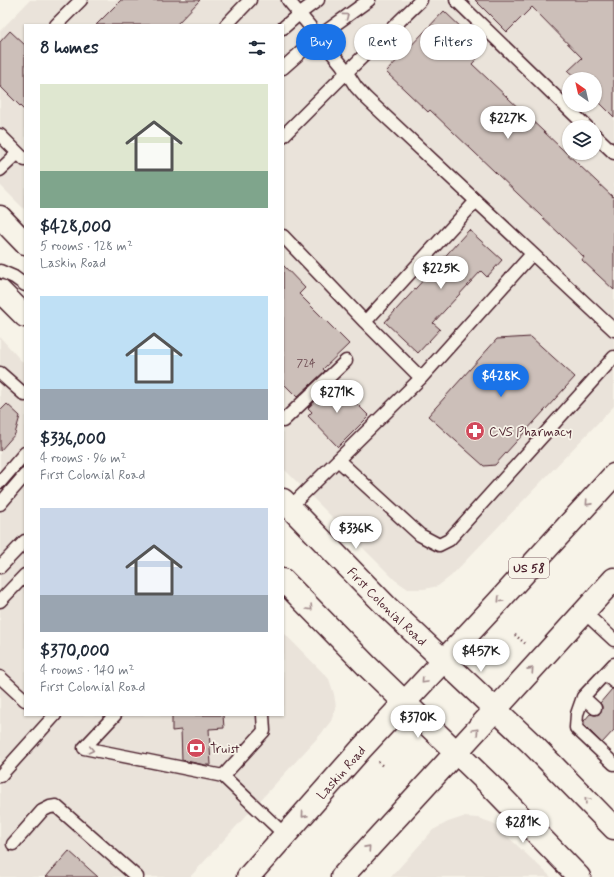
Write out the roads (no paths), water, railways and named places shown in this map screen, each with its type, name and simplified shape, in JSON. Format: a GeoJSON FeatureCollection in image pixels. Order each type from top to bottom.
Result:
{"type":"FeatureCollection","features":[{"type":"Feature","properties":{"kind":"main road"},"geometry":{"type":"LineString","coordinates":[[0,217],[24,242]]}},
{"type":"Feature","properties":{"kind":"main road"},"geometry":{"type":"LineString","coordinates":[[0,291],[24,315]]}},
{"type":"Feature","properties":{"kind":"main road","name":"Laskin Road"},"geometry":{"type":"LineString","coordinates":[[248,877],[362,748],[614,475]]}},
{"type":"Feature","properties":{"kind":"main road","name":"First Colonial Road"},"geometry":{"type":"LineString","coordinates":[[287,504],[387,606],[533,745],[614,828]]}},
{"type":"Feature","properties":{"kind":"main road"},"geometry":{"type":"LineString","coordinates":[[342,877],[614,579]]}},
{"type":"Feature","properties":{"kind":"main road"},"geometry":{"type":"LineString","coordinates":[[284,581],[359,658],[456,752],[579,877]]}},
{"type":"Feature","properties":{"kind":"lane"},"geometry":{"type":"LineString","coordinates":[[57,24],[81,0]]}},
{"type":"Feature","properties":{"kind":"lane"},"geometry":{"type":"LineString","coordinates":[[227,24],[250,0]]}},
{"type":"Feature","properties":{"kind":"lane"},"geometry":{"type":"LineString","coordinates":[[288,0],[307,24]]}},
{"type":"Feature","properties":{"kind":"lane"},"geometry":{"type":"LineString","coordinates":[[284,27],[318,0]]}},
{"type":"Feature","properties":{"kind":"lane"},"geometry":{"type":"LineString","coordinates":[[336,24],[369,0]]}},
{"type":"Feature","properties":{"kind":"lane"},"geometry":{"type":"LineString","coordinates":[[284,135],[421,0]]}},
{"type":"Feature","properties":{"kind":"lane"},"geometry":{"type":"LineString","coordinates":[[456,0],[580,120]]}},
{"type":"Feature","properties":{"kind":"lane"},"geometry":{"type":"LineString","coordinates":[[284,67],[296,56]]}},
{"type":"Feature","properties":{"kind":"lane"},"geometry":{"type":"LineString","coordinates":[[338,60],[356,87],[366,98],[614,330]]}},
{"type":"Feature","properties":{"kind":"lane"},"geometry":{"type":"LineString","coordinates":[[0,135],[21,156],[0,170]]}},
{"type":"Feature","properties":{"kind":"lane"},"geometry":{"type":"LineString","coordinates":[[602,142],[614,153]]}},
{"type":"Feature","properties":{"kind":"lane"},"geometry":{"type":"LineString","coordinates":[[365,322],[476,201]]}},
{"type":"Feature","properties":{"kind":"lane"},"geometry":{"type":"LineString","coordinates":[[284,237],[420,378]]}},
{"type":"Feature","properties":{"kind":"lane"},"geometry":{"type":"LineString","coordinates":[[287,504],[338,460],[420,378],[532,254]]}},
{"type":"Feature","properties":{"kind":"lane"},"geometry":{"type":"LineString","coordinates":[[0,271],[14,277],[24,284]]}},
{"type":"Feature","properties":{"kind":"lane"},"geometry":{"type":"LineString","coordinates":[[338,460],[420,536],[439,545],[449,540],[614,357]]}},
{"type":"Feature","properties":{"kind":"lane"},"geometry":{"type":"LineString","coordinates":[[284,420],[346,361]]}},
{"type":"Feature","properties":{"kind":"lane"},"geometry":{"type":"LineString","coordinates":[[0,373],[24,394]]}},
{"type":"Feature","properties":{"kind":"lane"},"geometry":{"type":"LineString","coordinates":[[0,383],[14,385]]}},
{"type":"Feature","properties":{"kind":"lane"},"geometry":{"type":"LineString","coordinates":[[0,482],[24,454]]}},
{"type":"Feature","properties":{"kind":"lane"},"geometry":{"type":"LineString","coordinates":[[0,504],[24,476]]}},
{"type":"Feature","properties":{"kind":"lane"},"geometry":{"type":"LineString","coordinates":[[0,567],[24,542]]}},
{"type":"Feature","properties":{"kind":"lane"},"geometry":{"type":"LineString","coordinates":[[0,601],[24,576]]}},
{"type":"Feature","properties":{"kind":"lane"},"geometry":{"type":"LineString","coordinates":[[584,612],[614,640]]}},
{"type":"Feature","properties":{"kind":"lane"},"geometry":{"type":"LineString","coordinates":[[614,664],[583,697],[577,714],[576,728],[614,764]]}},
{"type":"Feature","properties":{"kind":"lane"},"geometry":{"type":"LineString","coordinates":[[605,674],[614,682]]}},
{"type":"Feature","properties":{"kind":"lane"},"geometry":{"type":"LineString","coordinates":[[0,677],[24,699]]}},
{"type":"Feature","properties":{"kind":"lane"},"geometry":{"type":"LineString","coordinates":[[583,697],[595,708]]}},
{"type":"Feature","properties":{"kind":"lane"},"geometry":{"type":"LineString","coordinates":[[114,716],[84,748],[222,776],[285,835]]}},
{"type":"Feature","properties":{"kind":"lane"},"geometry":{"type":"LineString","coordinates":[[222,776],[264,731],[263,716]]}},
{"type":"Feature","properties":{"kind":"lane"},"geometry":{"type":"LineString","coordinates":[[0,776],[49,717]]}},
{"type":"Feature","properties":{"kind":"lane"},"geometry":{"type":"LineString","coordinates":[[13,844],[42,811],[56,806],[137,877]]}},
{"type":"Feature","properties":{"kind":"place","name":"CVS Pharmacy"},"geometry":{"type":"Point","coordinates":[475,431]}},
{"type":"Feature","properties":{"kind":"place","name":"Truist"},"geometry":{"type":"Point","coordinates":[196,748]}}]}
